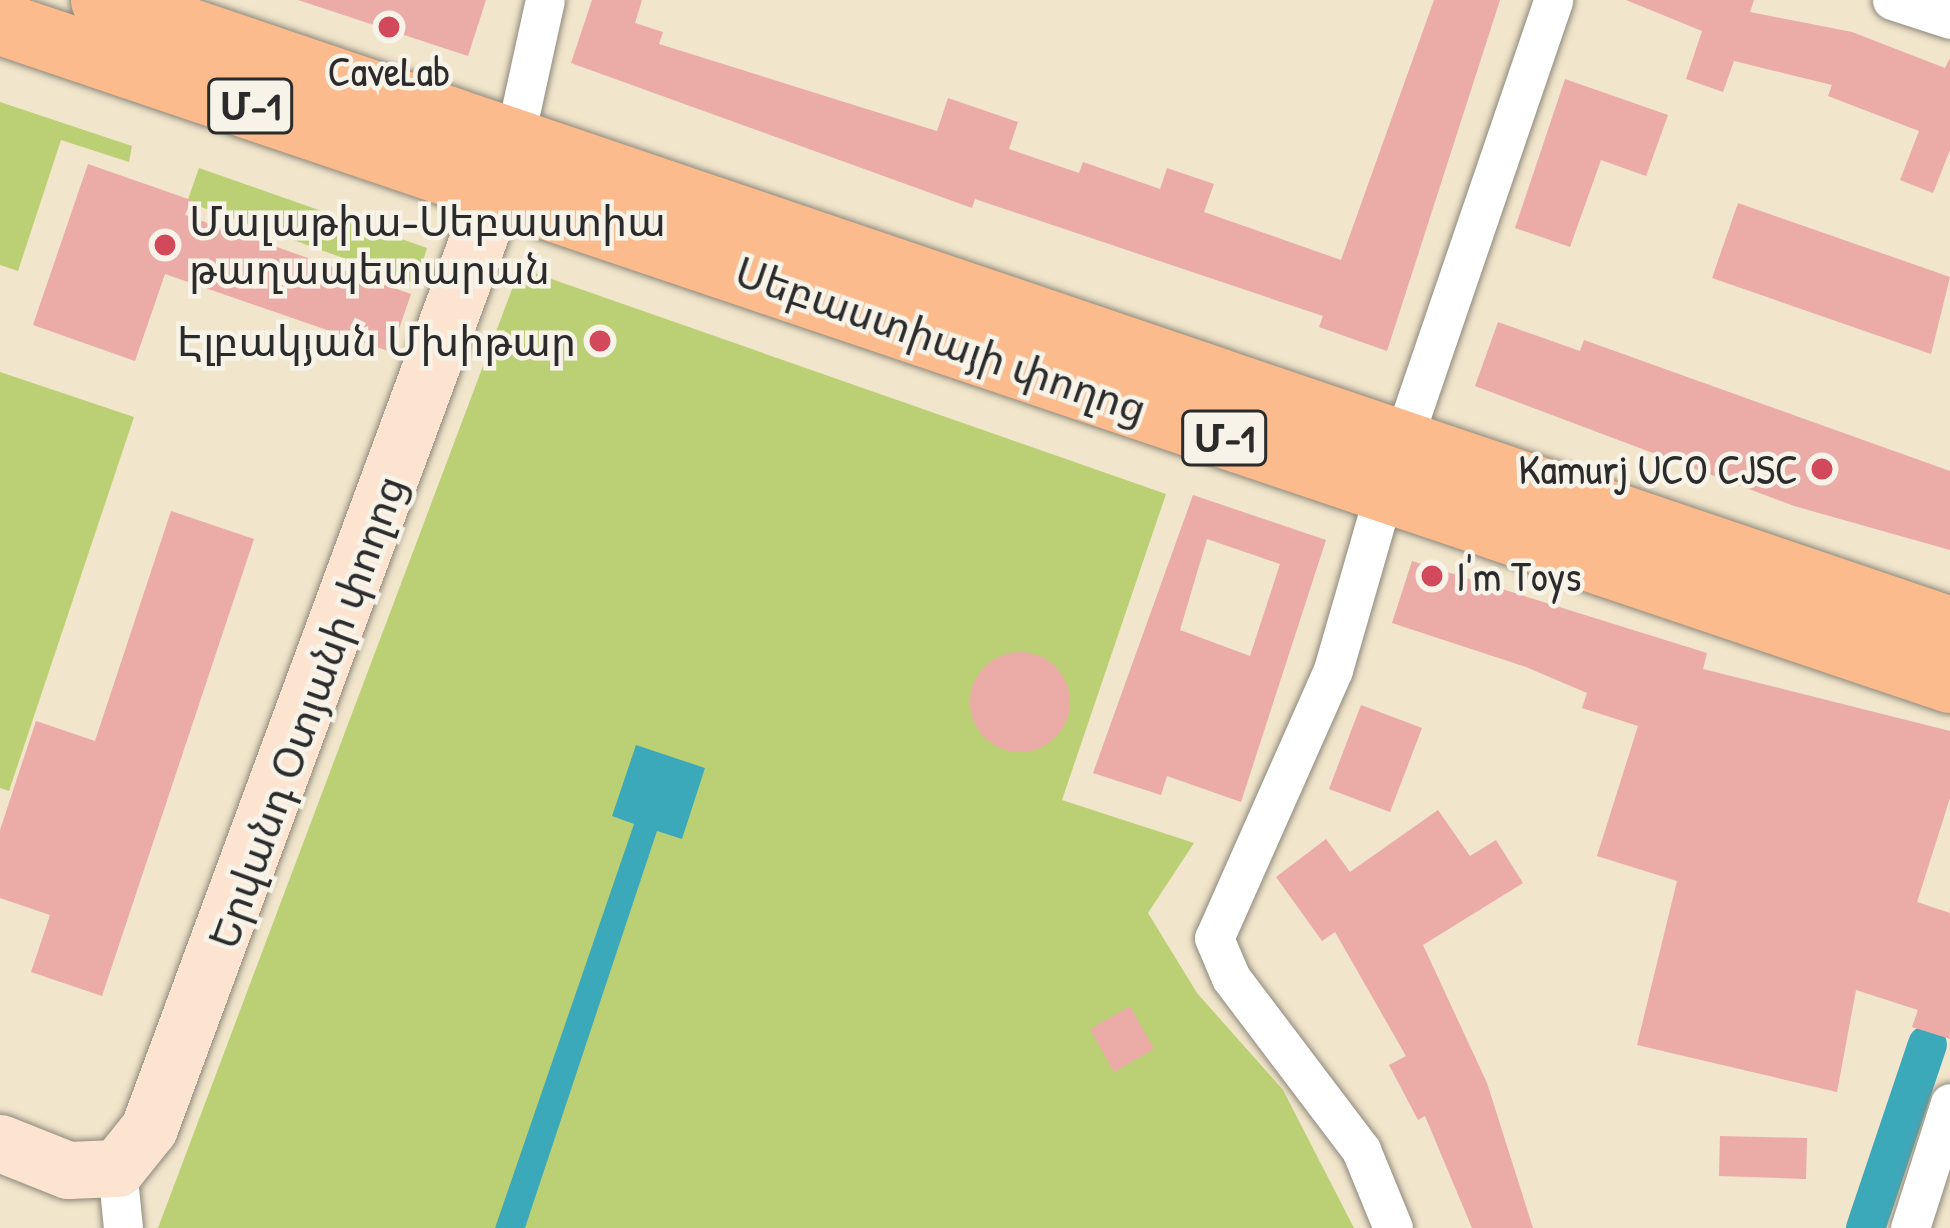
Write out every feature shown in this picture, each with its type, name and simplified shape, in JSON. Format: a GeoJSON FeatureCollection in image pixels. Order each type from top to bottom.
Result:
{"type":"FeatureCollection","features":[{"type":"Feature","properties":{"kind":"main road","name":"Սեբաստիայի փողոց"},"geometry":{"type":"LineString","coordinates":[[102,0],[507,163],[1393,469],[1950,681]]}},
{"type":"Feature","properties":{"kind":"main road","name":"Սեբաստիայի փողոց"},"geometry":{"type":"LineString","coordinates":[[0,22],[507,163]]}},
{"type":"Feature","properties":{"kind":"main road","name":"Սեբաստիայի փողոց"},"geometry":{"type":"LineString","coordinates":[[1393,469],[1950,628]]}},
{"type":"Feature","properties":{"kind":"street"},"geometry":{"type":"LineString","coordinates":[[507,163],[545,0]]}},
{"type":"Feature","properties":{"kind":"street"},"geometry":{"type":"LineString","coordinates":[[1394,1228],[1361,1150],[1231,978],[1214,938],[1333,670],[1393,469],[1552,0]]}},
{"type":"Feature","properties":{"kind":"street"},"geometry":{"type":"LineString","coordinates":[[1892,0],[1950,20]]}},
{"type":"Feature","properties":{"kind":"street","name":"Երվանդ Օտյանի փողոց"},"geometry":{"type":"LineString","coordinates":[[117,1168],[158,1106],[507,163]]}},
{"type":"Feature","properties":{"kind":"street"},"geometry":{"type":"LineString","coordinates":[[1910,1228],[1950,1103]]}},
{"type":"Feature","properties":{"kind":"street"},"geometry":{"type":"LineString","coordinates":[[0,1143],[68,1170],[117,1168],[123,1228]]}},
{"type":"Feature","properties":{"kind":"green space"},"geometry":{"type":"Polygon","coordinates":[[[0,102],[132,146],[129,162],[61,140],[18,271],[0,265],[0,102]]]}},
{"type":"Feature","properties":{"kind":"green space"},"geometry":{"type":"Polygon","coordinates":[[[199,168],[427,248],[416,284],[187,202],[199,168]]]}},
{"type":"Feature","properties":{"kind":"green space"},"geometry":{"type":"Polygon","coordinates":[[[520,268],[1166,494],[1062,800],[1194,843],[1148,913],[1197,993],[1283,1090],[1354,1228],[158,1228],[520,268]]]}},
{"type":"Feature","properties":{"kind":"green space"},"geometry":{"type":"Polygon","coordinates":[[[0,372],[134,417],[9,791],[0,788],[0,372]]]}},
{"type":"Feature","properties":{"kind":"water"},"geometry":{"type":"Polygon","coordinates":[[[636,745],[705,768],[682,839],[657,831],[525,1228],[495,1228],[634,824],[612,816],[636,745]]]}},
{"type":"Feature","properties":{"kind":"building"},"geometry":{"type":"Polygon","coordinates":[[[298,0],[486,0],[468,56],[298,0]]]}},
{"type":"Feature","properties":{"kind":"building"},"geometry":{"type":"Polygon","coordinates":[[[592,0],[642,0],[635,23],[663,32],[659,44],[937,131],[948,98],[1018,122],[1009,149],[1079,173],[1083,162],[1160,189],[1167,168],[1214,184],[1204,212],[1341,260],[1434,0],[1500,0],[1387,351],[1319,327],[1323,316],[975,199],[972,208],[571,63],[592,0]]]}},
{"type":"Feature","properties":{"kind":"building"},"geometry":{"type":"Polygon","coordinates":[[[1626,0],[1754,0],[1750,12],[1852,32],[1945,68],[1950,58],[1950,150],[1933,193],[1900,180],[1919,131],[1828,96],[1832,85],[1734,61],[1723,92],[1686,79],[1702,31],[1626,0]]]}},
{"type":"Feature","properties":{"kind":"building"},"geometry":{"type":"Polygon","coordinates":[[[1565,79],[1668,115],[1646,176],[1601,160],[1570,247],[1515,228],[1565,79]]]}},
{"type":"Feature","properties":{"kind":"building","name":"Մալաթիա-Սեբաստիա թաղապետարան"},"geometry":{"type":"Polygon","coordinates":[[[88,164],[191,200],[185,215],[411,294],[391,352],[165,274],[135,361],[33,325],[88,164]]]}},
{"type":"Feature","properties":{"kind":"building"},"geometry":{"type":"Polygon","coordinates":[[[1738,203],[1950,277],[1931,354],[1712,278],[1738,203]]]}},
{"type":"Feature","properties":{"kind":"building"},"geometry":{"type":"Polygon","coordinates":[[[1498,322],[1580,351],[1584,340],[1950,471],[1950,550],[1794,506],[1475,386],[1498,322]]]}},
{"type":"Feature","properties":{"kind":"building"},"geometry":{"type":"Polygon","coordinates":[[[1193,495],[1326,540],[1241,802],[1167,776],[1161,795],[1093,773],[1193,495]],[[1207,539],[1180,630],[1250,656],[1280,564],[1207,539]]]}},
{"type":"Feature","properties":{"kind":"building"},"geometry":{"type":"Polygon","coordinates":[[[171,511],[254,539],[102,996],[31,972],[50,915],[0,898],[0,830],[36,721],[95,741],[171,511]]]}},
{"type":"Feature","properties":{"kind":"building"},"geometry":{"type":"Polygon","coordinates":[[[1412,561],[1707,653],[1703,669],[1950,731],[1950,798],[1917,902],[1950,913],[1950,1039],[1912,1027],[1918,1010],[1856,990],[1837,1092],[1637,1045],[1677,881],[1597,856],[1638,726],[1582,708],[1587,693],[1526,667],[1392,623],[1412,561]]]}},
{"type":"Feature","properties":{"kind":"building"},"geometry":{"type":"Polygon","coordinates":[[[1020,652],[1048,660],[1062,674],[1070,702],[1062,730],[1048,744],[1020,752],[992,744],[978,730],[970,702],[978,674],[992,660],[1020,652]]]}},
{"type":"Feature","properties":{"kind":"building"},"geometry":{"type":"Polygon","coordinates":[[[1361,705],[1422,728],[1390,812],[1329,789],[1361,705]]]}},
{"type":"Feature","properties":{"kind":"building"},"geometry":{"type":"Polygon","coordinates":[[[1438,810],[1470,856],[1496,840],[1523,883],[1423,945],[1487,1083],[1533,1228],[1472,1228],[1425,1116],[1418,1120],[1389,1065],[1406,1056],[1335,932],[1322,941],[1276,877],[1326,839],[1350,872],[1438,810]]]}},
{"type":"Feature","properties":{"kind":"building"},"geometry":{"type":"Polygon","coordinates":[[[1130,1006],[1154,1049],[1114,1072],[1090,1029],[1130,1006]]]}},
{"type":"Feature","properties":{"kind":"building"},"geometry":{"type":"Polygon","coordinates":[[[1720,1136],[1807,1138],[1806,1179],[1719,1176],[1720,1136]]]}},
{"type":"Feature","properties":{"kind":"waterway"},"geometry":{"type":"LineString","coordinates":[[1865,1228],[1927,1044]]}},
{"type":"Feature","properties":{"kind":"place","name":"CaveLab"},"geometry":{"type":"Point","coordinates":[389,27]}},
{"type":"Feature","properties":{"kind":"place","name":"Մալաթիա-Սեբաստիա թաղապետարան"},"geometry":{"type":"Point","coordinates":[165,245]}},
{"type":"Feature","properties":{"kind":"place","name":"Էլբակյան Մխիթար"},"geometry":{"type":"Point","coordinates":[600,341]}},
{"type":"Feature","properties":{"kind":"place","name":"Kamurj UCO CJSC"},"geometry":{"type":"Point","coordinates":[1822,469]}},
{"type":"Feature","properties":{"kind":"place","name":"I'm Toys"},"geometry":{"type":"Point","coordinates":[1432,576]}}]}
